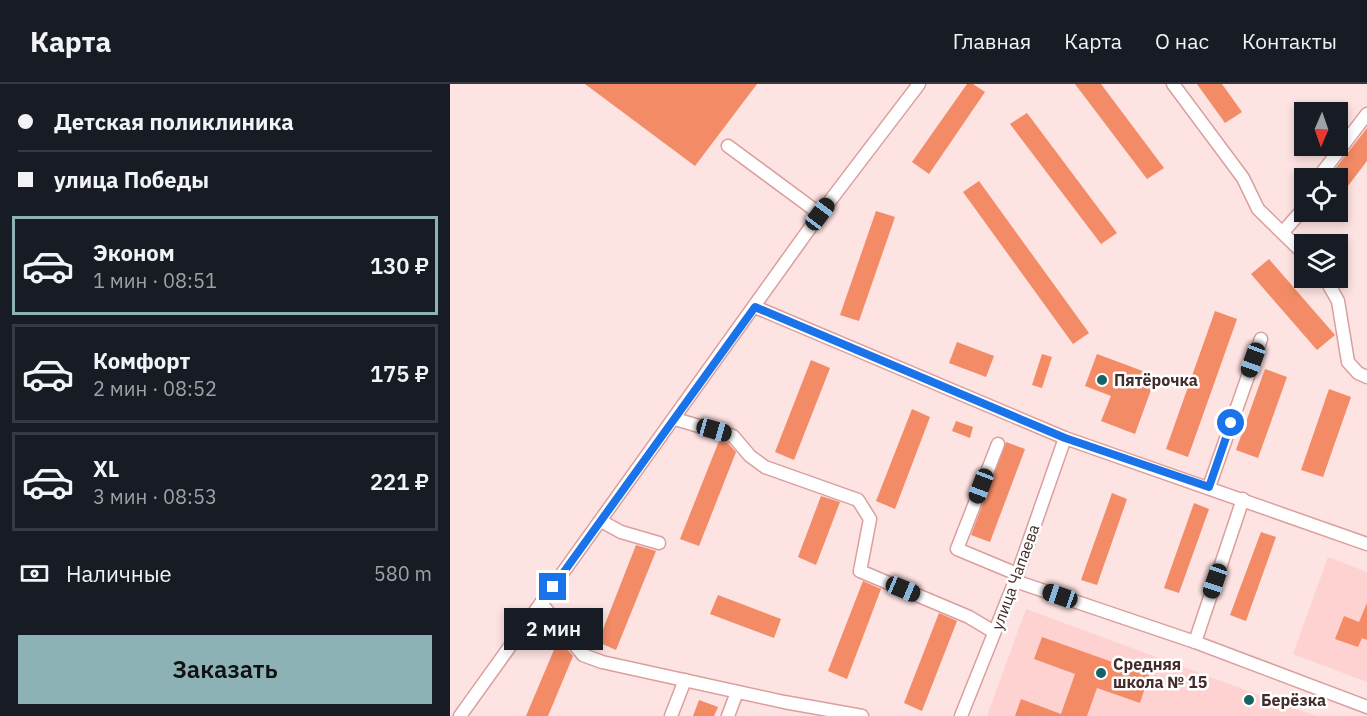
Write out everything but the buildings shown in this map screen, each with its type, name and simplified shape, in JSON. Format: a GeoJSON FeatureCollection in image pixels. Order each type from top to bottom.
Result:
{"type":"FeatureCollection","features":[{"type":"Feature","properties":{"kind":"street"},"geometry":{"type":"LineString","coordinates":[[460,716],[820,214],[919,84]]}},
{"type":"Feature","properties":{"kind":"street"},"geometry":{"type":"LineString","coordinates":[[1173,84],[1243,178],[1258,209],[1294,244]]}},
{"type":"Feature","properties":{"kind":"street"},"geometry":{"type":"LineString","coordinates":[[1326,168],[1367,114]]}},
{"type":"Feature","properties":{"kind":"street"},"geometry":{"type":"LineString","coordinates":[[728,146],[820,214]]}},
{"type":"Feature","properties":{"kind":"street"},"geometry":{"type":"LineString","coordinates":[[1283,232],[1294,220]]}},
{"type":"Feature","properties":{"kind":"street"},"geometry":{"type":"LineString","coordinates":[[1331,288],[1338,301],[1348,362],[1358,373],[1367,377]]}},
{"type":"Feature","properties":{"kind":"street"},"geometry":{"type":"LineString","coordinates":[[755,307],[1065,438],[1367,544]]}},
{"type":"Feature","properties":{"kind":"street"},"geometry":{"type":"LineString","coordinates":[[1209,487],[1261,339]]}},
{"type":"Feature","properties":{"kind":"street"},"geometry":{"type":"LineString","coordinates":[[675,419],[733,436],[750,456],[765,467],[858,500],[870,519],[860,571],[969,617],[994,632]]}},
{"type":"Feature","properties":{"kind":"street","name":"улица Чапаева"},"geometry":{"type":"LineString","coordinates":[[961,716],[1016,577],[1065,438]]}},
{"type":"Feature","properties":{"kind":"street"},"geometry":{"type":"LineString","coordinates":[[998,444],[957,549],[1016,577],[1367,707]]}},
{"type":"Feature","properties":{"kind":"street"},"geometry":{"type":"LineString","coordinates":[[1195,642],[1243,499]]}},
{"type":"Feature","properties":{"kind":"street"},"geometry":{"type":"LineString","coordinates":[[601,521],[621,532],[658,543]]}},
{"type":"Feature","properties":{"kind":"street"},"geometry":{"type":"LineString","coordinates":[[541,603],[583,654],[602,662],[737,692],[862,716]]}},
{"type":"Feature","properties":{"kind":"street"},"geometry":{"type":"LineString","coordinates":[[671,716],[685,680]]}},
{"type":"Feature","properties":{"kind":"street"},"geometry":{"type":"LineString","coordinates":[[728,716],[737,692]]}},
{"type":"Feature","properties":{"kind":"shaded area"},"geometry":{"type":"Polygon","coordinates":[[[1328,557],[1367,572],[1367,682],[1293,654],[1328,557]]]}},
{"type":"Feature","properties":{"kind":"shaded area","name":"Средняя школа № 15"},"geometry":{"type":"Polygon","coordinates":[[[1026,609],[1316,716],[987,716],[1026,609]]]}},
{"type":"Feature","properties":{"kind":"place","name":"Пятёрочка"},"geometry":{"type":"Point","coordinates":[1102,380]}},
{"type":"Feature","properties":{"kind":"place","name":"Средняя школа № 15"},"geometry":{"type":"Point","coordinates":[1101,673]}},
{"type":"Feature","properties":{"kind":"place","name":"Берёзка"},"geometry":{"type":"Point","coordinates":[1249,700]}},
{"type":"Feature","properties":{"kind":"route"},"geometry":{"type":"LineString","coordinates":[[553,587],[755,307],[1065,438],[1209,487],[1231,423]]}}]}
